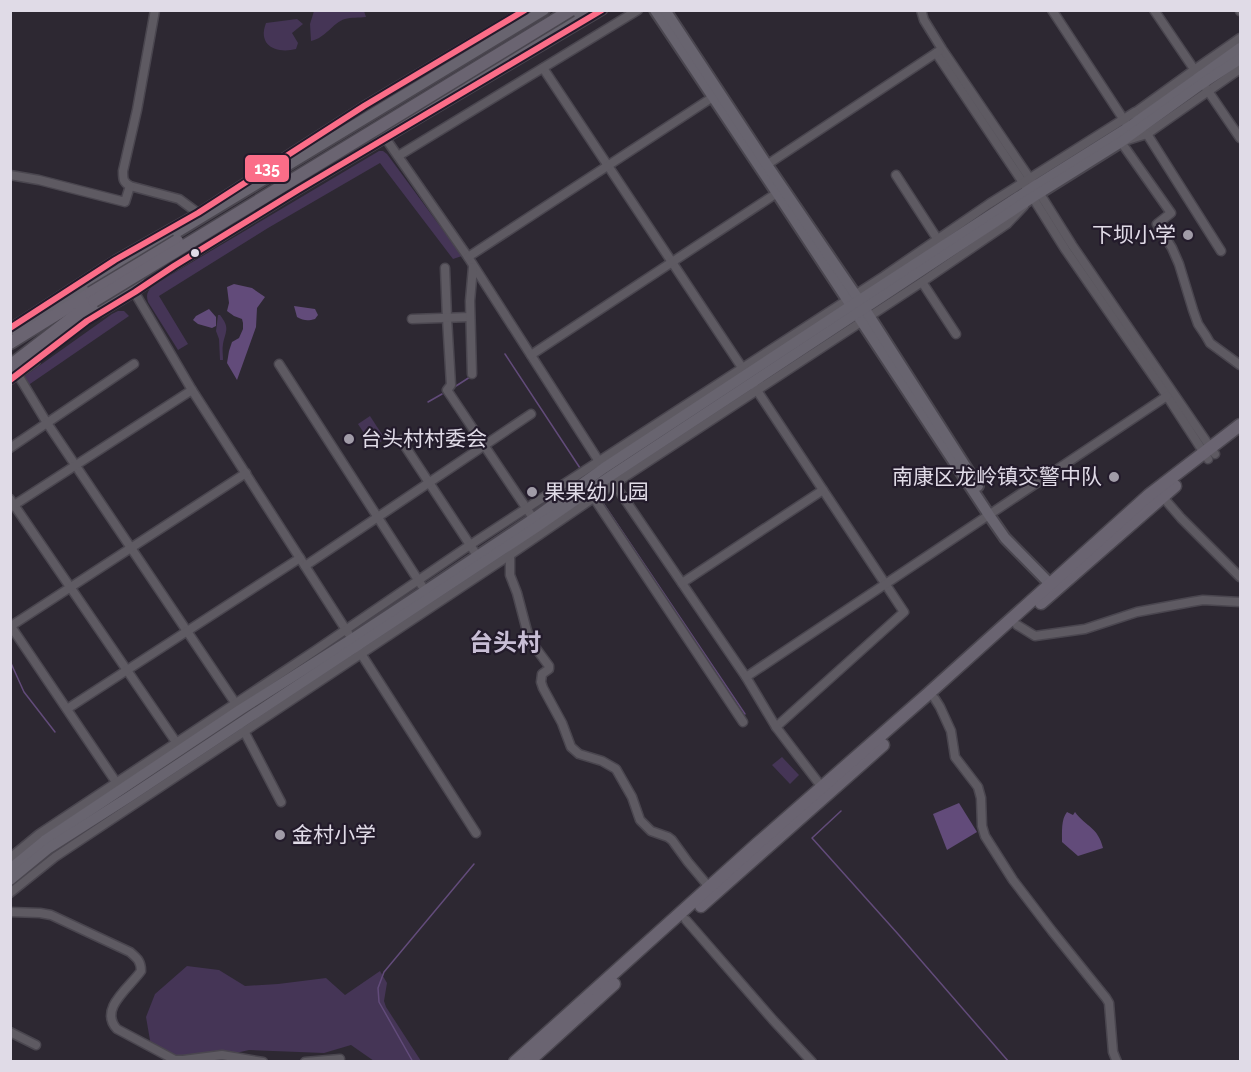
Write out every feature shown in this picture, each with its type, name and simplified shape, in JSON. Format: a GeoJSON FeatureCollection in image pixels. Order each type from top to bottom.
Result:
{"type":"FeatureCollection","features":[{"type":"Feature","properties":{"kind":"highway"},"geometry":{"type":"LineString","coordinates":[[12,374],[93,297],[558,10]]}},
{"type":"Feature","properties":{"kind":"highway"},"geometry":{"type":"LineString","coordinates":[[10,342],[93,297],[570,16]]}},
{"type":"Feature","properties":{"kind":"highway"},"geometry":{"type":"LineString","coordinates":[[10,342],[40,317]]}},
{"type":"Feature","properties":{"kind":"highway"},"geometry":{"type":"LineString","coordinates":[[528,1062],[686,920],[928,694],[1162,496],[1240,425]]}},
{"type":"Feature","properties":{"kind":"highway"},"geometry":{"type":"LineString","coordinates":[[515,1062],[710,887],[935,699],[1017,625],[1054,586],[1149,495],[1240,435]]}},
{"type":"Feature","properties":{"kind":"main road"},"geometry":{"type":"LineString","coordinates":[[10,336],[97,281],[117,264],[146,251],[544,10]]}},
{"type":"Feature","properties":{"kind":"main road"},"geometry":{"type":"LineString","coordinates":[[12,374],[109,301],[132,289],[158,268],[570,16],[586,10]]}},
{"type":"Feature","properties":{"kind":"main road"},"geometry":{"type":"LineString","coordinates":[[655,10],[716,95],[991,513],[1054,586]]}},
{"type":"Feature","properties":{"kind":"main road"},"geometry":{"type":"LineString","coordinates":[[666,11],[716,95]]}},
{"type":"Feature","properties":{"kind":"main road"},"geometry":{"type":"LineString","coordinates":[[557,38],[570,16]]}},
{"type":"Feature","properties":{"kind":"main road"},"geometry":{"type":"LineString","coordinates":[[10,880],[49,848],[129,797],[354,642],[538,526],[607,473],[858,308],[1032,188],[1119,138],[1201,80],[1240,48]]}},
{"type":"Feature","properties":{"kind":"main road"},"geometry":{"type":"LineString","coordinates":[[1119,138],[1126,123],[1240,59]]}},
{"type":"Feature","properties":{"kind":"main road"},"geometry":{"type":"LineString","coordinates":[[764,167],[777,192],[858,308]]}},
{"type":"Feature","properties":{"kind":"main road"},"geometry":{"type":"LineString","coordinates":[[146,251],[158,268]]}},
{"type":"Feature","properties":{"kind":"main road"},"geometry":{"type":"LineString","coordinates":[[97,281],[109,301]]}},
{"type":"Feature","properties":{"kind":"main road"},"geometry":{"type":"LineString","coordinates":[[10,869],[44,841],[237,706],[354,642]]}},
{"type":"Feature","properties":{"kind":"street"},"geometry":{"type":"LineString","coordinates":[[154,10],[123,180],[129,186],[180,199],[198,213]]}},
{"type":"Feature","properties":{"kind":"street"},"geometry":{"type":"LineString","coordinates":[[10,328],[117,264],[364,106],[526,10]]}},
{"type":"Feature","properties":{"kind":"street"},"geometry":{"type":"LineString","coordinates":[[10,858],[39,834],[116,782],[176,742],[237,706],[12,374],[132,289],[603,10]]}},
{"type":"Feature","properties":{"kind":"street"},"geometry":{"type":"LineString","coordinates":[[398,156],[638,10]]}},
{"type":"Feature","properties":{"kind":"street"},"geometry":{"type":"LineString","coordinates":[[921,10],[939,51],[1072,245],[1209,454]]}},
{"type":"Feature","properties":{"kind":"street"},"geometry":{"type":"LineString","coordinates":[[1052,10],[1126,123]]}},
{"type":"Feature","properties":{"kind":"street"},"geometry":{"type":"LineString","coordinates":[[1154,10],[1240,138]]}},
{"type":"Feature","properties":{"kind":"street"},"geometry":{"type":"LineString","coordinates":[[1240,38],[1147,134],[1119,138],[1172,213],[1157,224],[1179,264],[1198,324],[1210,343],[1240,365]]}},
{"type":"Feature","properties":{"kind":"street"},"geometry":{"type":"LineString","coordinates":[[764,167],[939,51]]}},
{"type":"Feature","properties":{"kind":"street"},"geometry":{"type":"LineString","coordinates":[[543,68],[904,612],[776,728]]}},
{"type":"Feature","properties":{"kind":"street"},"geometry":{"type":"LineString","coordinates":[[427,594],[470,545],[526,509],[607,473],[858,308],[938,240],[989,204],[1032,188],[1126,123],[1135,112],[1201,80],[1240,69]]}},
{"type":"Feature","properties":{"kind":"street"},"geometry":{"type":"LineString","coordinates":[[468,257],[716,95]]}},
{"type":"Feature","properties":{"kind":"street"},"geometry":{"type":"LineString","coordinates":[[1147,134],[1221,251]]}},
{"type":"Feature","properties":{"kind":"street"},"geometry":{"type":"LineString","coordinates":[[386,139],[468,257],[607,473],[746,677],[776,728],[824,791]]}},
{"type":"Feature","properties":{"kind":"street"},"geometry":{"type":"LineString","coordinates":[[10,175],[125,202],[129,186]]}},
{"type":"Feature","properties":{"kind":"street"},"geometry":{"type":"LineString","coordinates":[[896,176],[938,240]]}},
{"type":"Feature","properties":{"kind":"street"},"geometry":{"type":"LineString","coordinates":[[858,308],[922,282],[1007,224],[1032,188]]}},
{"type":"Feature","properties":{"kind":"street"},"geometry":{"type":"LineString","coordinates":[[1032,188],[1065,249],[1209,454]]}},
{"type":"Feature","properties":{"kind":"street"},"geometry":{"type":"LineString","coordinates":[[531,355],[777,192]]}},
{"type":"Feature","properties":{"kind":"street"},"geometry":{"type":"LineString","coordinates":[[117,264],[192,390],[476,833]]}},
{"type":"Feature","properties":{"kind":"street"},"geometry":{"type":"LineString","coordinates":[[472,374],[470,295],[473,266]]}},
{"type":"Feature","properties":{"kind":"street"},"geometry":{"type":"LineString","coordinates":[[445,268],[451,385],[447,390],[538,526]]}},
{"type":"Feature","properties":{"kind":"street"},"geometry":{"type":"LineString","coordinates":[[922,282],[956,334]]}},
{"type":"Feature","properties":{"kind":"street"},"geometry":{"type":"LineString","coordinates":[[412,319],[470,317]]}},
{"type":"Feature","properties":{"kind":"street"},"geometry":{"type":"LineString","coordinates":[[10,448],[134,364]]}},
{"type":"Feature","properties":{"kind":"street"},"geometry":{"type":"LineString","coordinates":[[279,364],[427,594]]}},
{"type":"Feature","properties":{"kind":"street"},"geometry":{"type":"LineString","coordinates":[[176,742],[12,504],[192,390]]}},
{"type":"Feature","properties":{"kind":"street"},"geometry":{"type":"LineString","coordinates":[[746,677],[1167,396]]}},
{"type":"Feature","properties":{"kind":"street"},"geometry":{"type":"LineString","coordinates":[[67,709],[187,632],[377,517],[531,414]]}},
{"type":"Feature","properties":{"kind":"street"},"geometry":{"type":"LineString","coordinates":[[401,440],[482,563]]}},
{"type":"Feature","properties":{"kind":"street"},"geometry":{"type":"LineString","coordinates":[[116,782],[11,626],[246,473]]}},
{"type":"Feature","properties":{"kind":"street"},"geometry":{"type":"LineString","coordinates":[[10,893],[54,856],[244,732],[354,642],[427,594],[482,563],[510,555],[538,526],[594,498],[607,473]]}},
{"type":"Feature","properties":{"kind":"street"},"geometry":{"type":"LineString","coordinates":[[682,583],[823,490]]}},
{"type":"Feature","properties":{"kind":"street"},"geometry":{"type":"LineString","coordinates":[[1162,496],[1240,577]]}},
{"type":"Feature","properties":{"kind":"street"},"geometry":{"type":"LineString","coordinates":[[594,498],[743,722]]}},
{"type":"Feature","properties":{"kind":"street"},"geometry":{"type":"LineString","coordinates":[[510,555],[510,575],[527,631],[532,643],[549,666],[541,677],[543,688],[572,747],[579,754],[602,761],[616,769],[632,797],[640,820],[651,831],[672,840],[710,887]]}},
{"type":"Feature","properties":{"kind":"street"},"geometry":{"type":"LineString","coordinates":[[1017,625],[1035,636],[1085,629],[1137,612],[1203,600],[1240,602]]}},
{"type":"Feature","properties":{"kind":"street"},"geometry":{"type":"LineString","coordinates":[[935,699],[951,731],[955,757],[980,791],[982,826],[985,836],[1020,888],[1106,998],[1110,1009],[1113,1052],[1117,1062]]}},
{"type":"Feature","properties":{"kind":"street"},"geometry":{"type":"LineString","coordinates":[[244,732],[281,802]]}},
{"type":"Feature","properties":{"kind":"street"},"geometry":{"type":"LineString","coordinates":[[10,912],[51,915],[139,959],[141,971],[115,1002],[110,1013],[112,1023],[124,1032],[176,1060],[222,1055],[263,1062]]}},
{"type":"Feature","properties":{"kind":"street"},"geometry":{"type":"LineString","coordinates":[[686,920],[812,1062]]}},
{"type":"Feature","properties":{"kind":"street"},"geometry":{"type":"LineString","coordinates":[[10,1032],[36,1045]]}},
{"type":"Feature","properties":{"kind":"street"},"geometry":{"type":"LineString","coordinates":[[305,1062],[340,1059]]}},
{"type":"Feature","properties":{"kind":"shaded area"},"geometry":{"type":"Polygon","coordinates":[[[314,11],[364,11],[366,17],[340,21],[321,37],[311,41],[310,24],[314,11]]]}},
{"type":"Feature","properties":{"kind":"shaded area"},"geometry":{"type":"Polygon","coordinates":[[[297,19],[303,24],[292,33],[298,43],[296,49],[276,49],[267,43],[264,37],[266,23],[297,19]]]}},
{"type":"Feature","properties":{"kind":"shaded area"},"geometry":{"type":"Polygon","coordinates":[[[379,151],[387,154],[462,256],[453,259],[380,163],[268,228],[159,296],[188,344],[178,350],[148,302],[147,294],[152,286],[379,151]]]}},
{"type":"Feature","properties":{"kind":"shaded area"},"geometry":{"type":"Polygon","coordinates":[[[234,284],[252,288],[265,297],[257,308],[256,327],[237,380],[227,363],[232,342],[239,338],[243,329],[242,319],[227,311],[229,303],[227,287],[234,284]]]}},
{"type":"Feature","properties":{"kind":"shaded area"},"geometry":{"type":"Polygon","coordinates":[[[294,306],[315,309],[318,315],[315,319],[302,319],[297,317],[294,306]]]}},
{"type":"Feature","properties":{"kind":"shaded area"},"geometry":{"type":"Polygon","coordinates":[[[209,309],[216,317],[216,326],[212,328],[193,320],[196,316],[209,309]]]}},
{"type":"Feature","properties":{"kind":"shaded area"},"geometry":{"type":"Polygon","coordinates":[[[118,311],[124,311],[129,316],[27,386],[22,378],[118,311]]]}},
{"type":"Feature","properties":{"kind":"shaded area"},"geometry":{"type":"Polygon","coordinates":[[[218,315],[226,326],[223,360],[220,360],[219,339],[216,331],[218,315]]]}},
{"type":"Feature","properties":{"kind":"shaded area"},"geometry":{"type":"Polygon","coordinates":[[[370,416],[385,439],[373,447],[358,424],[370,416]]]}},
{"type":"Feature","properties":{"kind":"shaded area"},"geometry":{"type":"Polygon","coordinates":[[[782,757],[799,775],[790,784],[772,765],[782,757]]]}},
{"type":"Feature","properties":{"kind":"shaded area"},"geometry":{"type":"Polygon","coordinates":[[[959,803],[977,832],[947,850],[933,814],[959,803]]]}},
{"type":"Feature","properties":{"kind":"shaded area"},"geometry":{"type":"Polygon","coordinates":[[[1067,812],[1073,815],[1075,812],[1095,831],[1103,848],[1078,856],[1062,842],[1063,822],[1067,812]]]}},
{"type":"Feature","properties":{"kind":"shaded area"},"geometry":{"type":"Polygon","coordinates":[[[187,966],[219,970],[245,986],[326,978],[345,995],[380,971],[387,983],[384,1001],[386,1007],[421,1061],[374,1061],[351,1045],[324,1053],[249,1050],[201,1061],[152,1052],[146,1017],[155,994],[187,966]]]}},
{"type":"Feature","properties":{"kind":"waterway"},"geometry":{"type":"LineString","coordinates":[[505,354],[580,468]]}},
{"type":"Feature","properties":{"kind":"waterway"},"geometry":{"type":"LineString","coordinates":[[456,386],[470,377]]}},
{"type":"Feature","properties":{"kind":"waterway"},"geometry":{"type":"LineString","coordinates":[[428,402],[442,394]]}},
{"type":"Feature","properties":{"kind":"waterway"},"geometry":{"type":"LineString","coordinates":[[601,500],[745,714]]}},
{"type":"Feature","properties":{"kind":"waterway"},"geometry":{"type":"LineString","coordinates":[[10,661],[24,692],[55,732]]}},
{"type":"Feature","properties":{"kind":"waterway"},"geometry":{"type":"LineString","coordinates":[[841,811],[812,838],[1009,1062]]}},
{"type":"Feature","properties":{"kind":"waterway"},"geometry":{"type":"LineString","coordinates":[[413,1062],[379,1002],[378,988],[384,972],[474,864]]}},
{"type":"Feature","properties":{"kind":"transit line","name":"135"},"geometry":{"type":"LineString","coordinates":[[10,328],[115,260],[198,213],[364,106],[525,10]]}},
{"type":"Feature","properties":{"kind":"transit line","name":"135"},"geometry":{"type":"LineString","coordinates":[[10,380],[87,321],[174,266],[602,10]]}},
{"type":"Feature","properties":{"kind":"place","name":"下坝小学"},"geometry":{"type":"Point","coordinates":[1188,235]}},
{"type":"Feature","properties":{"kind":"place","name":"台头村村委会"},"geometry":{"type":"Point","coordinates":[349,439]}},
{"type":"Feature","properties":{"kind":"place","name":"南康区龙岭镇交警中队"},"geometry":{"type":"Point","coordinates":[1114,477]}},
{"type":"Feature","properties":{"kind":"place","name":"果果幼儿园"},"geometry":{"type":"Point","coordinates":[532,492]}},
{"type":"Feature","properties":{"kind":"place","name":"金村小学"},"geometry":{"type":"Point","coordinates":[280,835]}},
{"type":"Feature","properties":{"kind":"district","name":"台头村"},"geometry":{"type":"Point","coordinates":[505,643]}}]}
